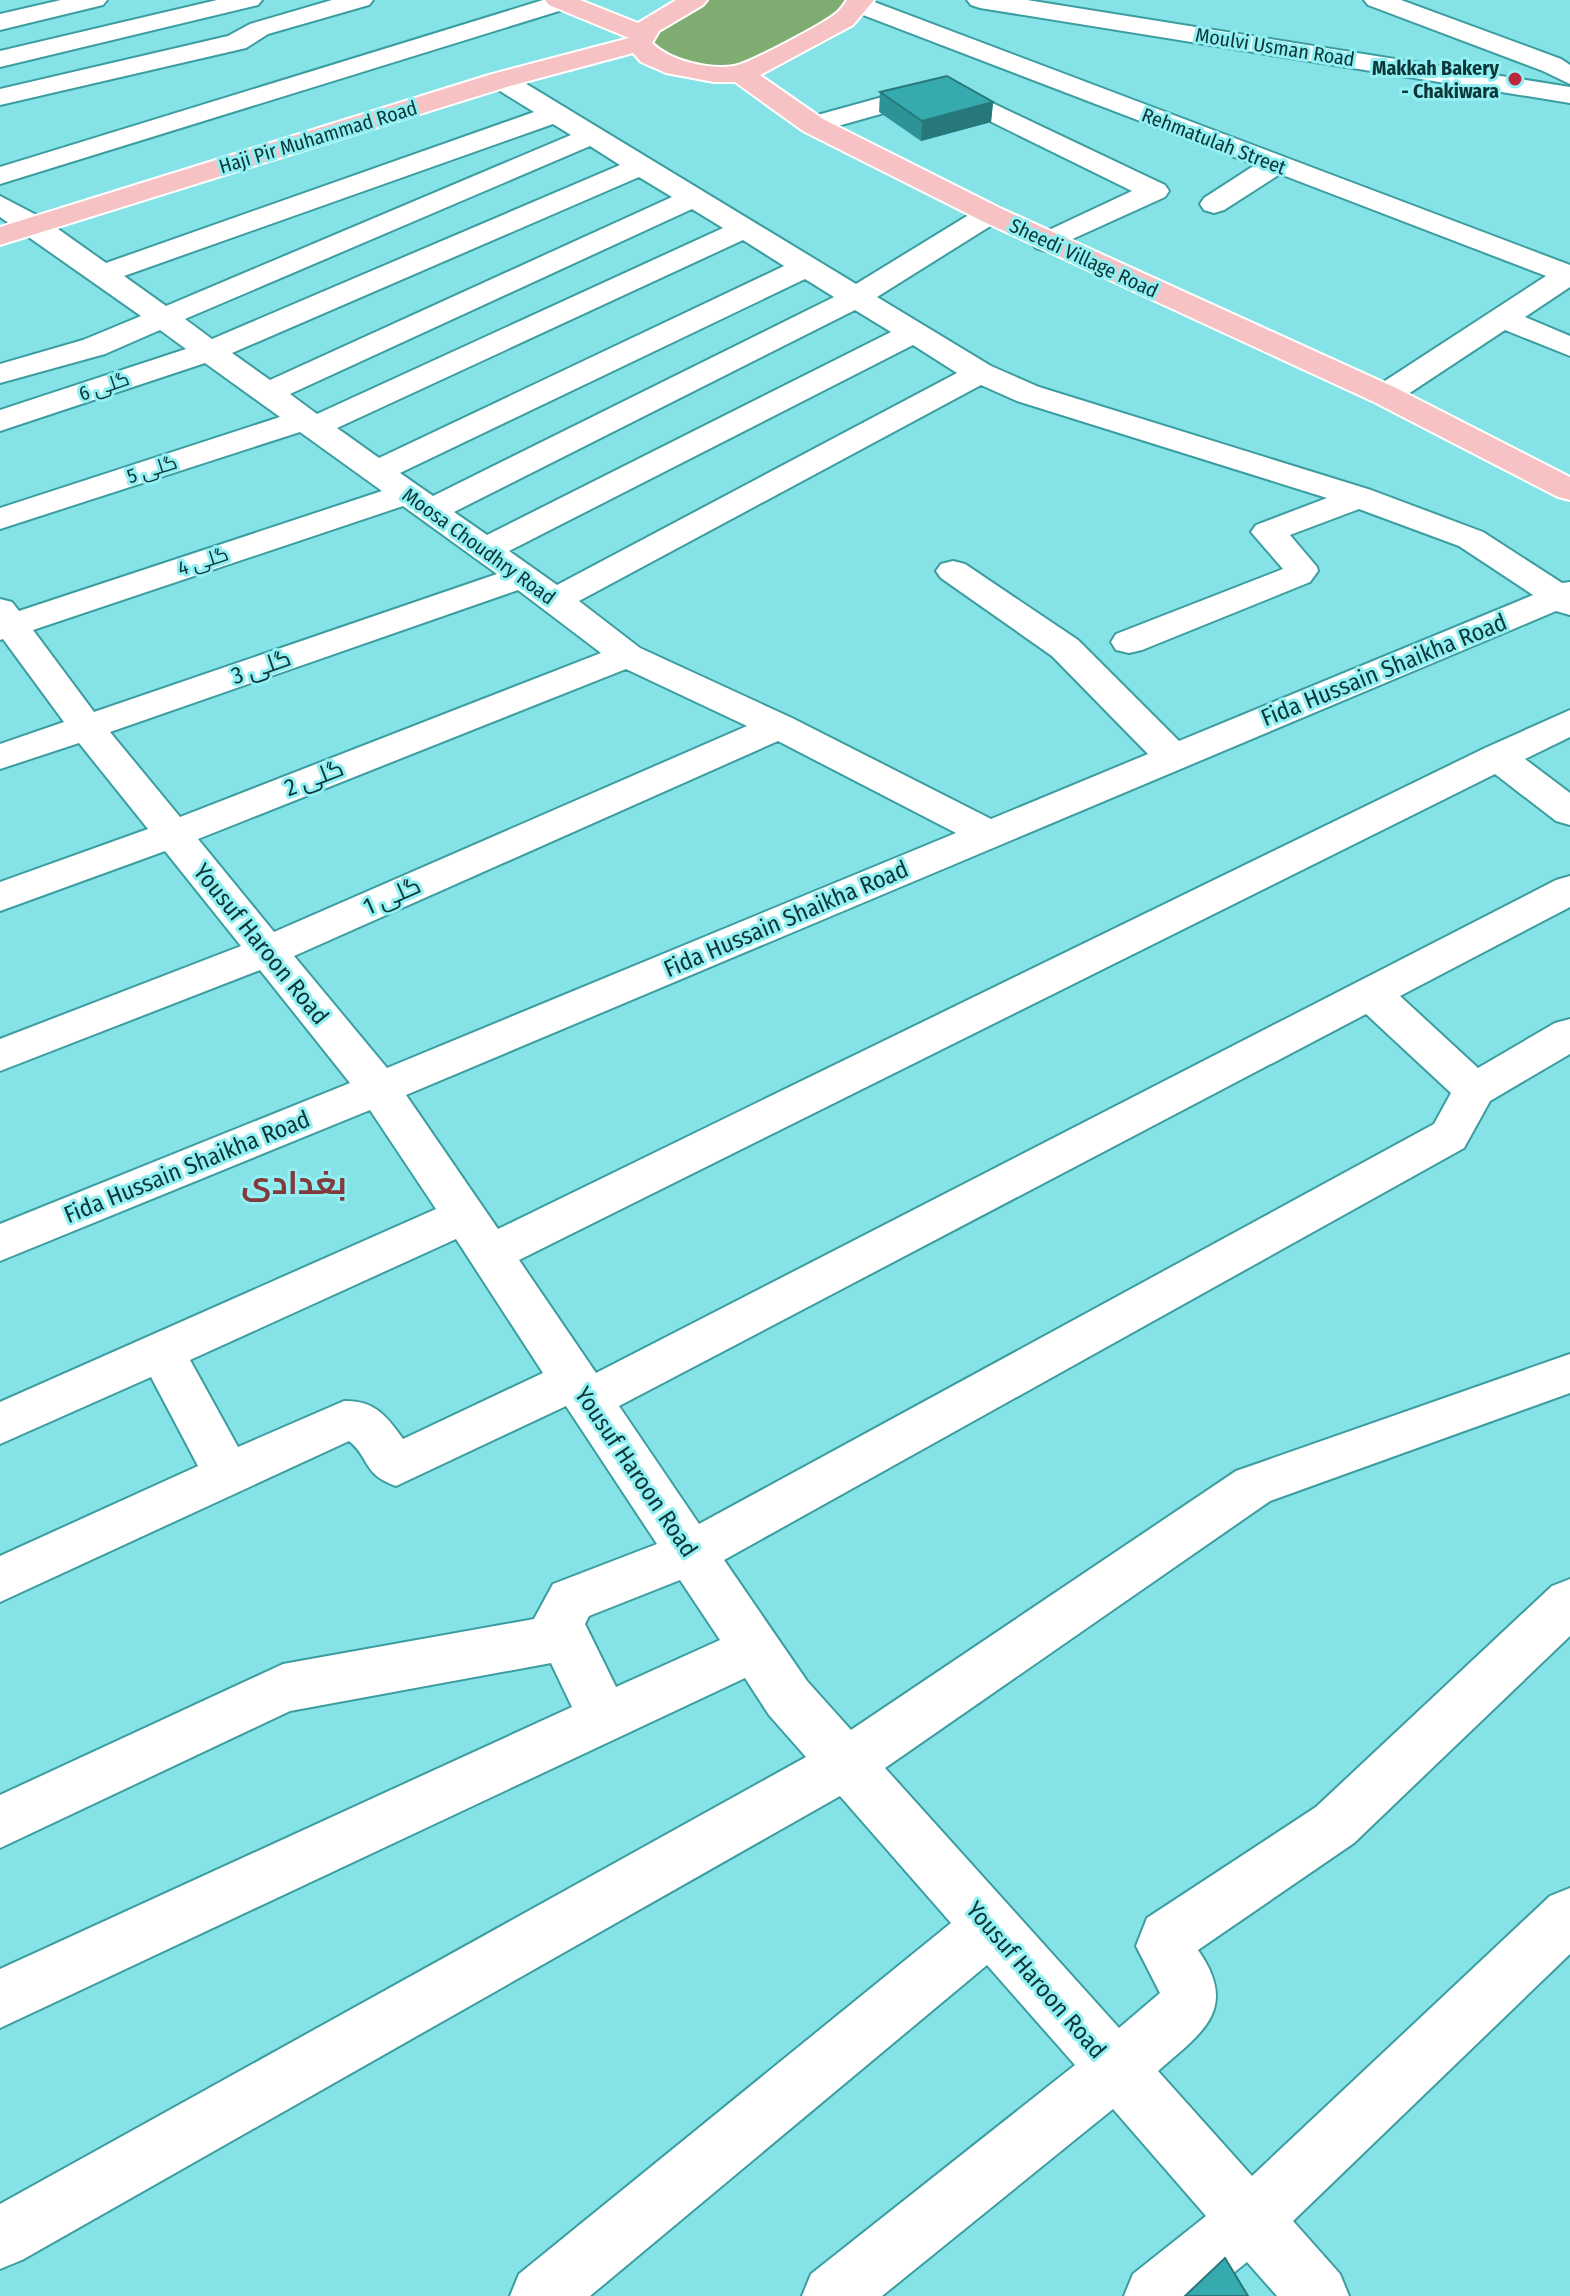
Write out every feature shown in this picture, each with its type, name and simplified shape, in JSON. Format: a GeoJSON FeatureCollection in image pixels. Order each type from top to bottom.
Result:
{"type":"FeatureCollection","features":[{"type":"Feature","properties":{"kind":"main road"},"geometry":{"type":"LineString","coordinates":[[614,0],[648,32]]}},
{"type":"Feature","properties":{"kind":"main road","name":"Haji Pir Muhammad Road"},"geometry":{"type":"LineString","coordinates":[[0,236],[648,32],[694,0]]}},
{"type":"Feature","properties":{"kind":"main road"},"geometry":{"type":"LineString","coordinates":[[560,1],[648,32]]}},
{"type":"Feature","properties":{"kind":"main road"},"geometry":{"type":"LineString","coordinates":[[741,74],[844,20],[860,2]]}},
{"type":"Feature","properties":{"kind":"main road","name":"Sheedi Village Road"},"geometry":{"type":"LineString","coordinates":[[648,32],[650,56],[675,67],[741,74],[813,125],[990,214],[1385,395],[1570,490]]}},
{"type":"Feature","properties":{"kind":"street"},"geometry":{"type":"LineString","coordinates":[[0,22],[94,0]]}},
{"type":"Feature","properties":{"kind":"street"},"geometry":{"type":"LineString","coordinates":[[0,59],[249,0]]}},
{"type":"Feature","properties":{"kind":"street"},"geometry":{"type":"LineString","coordinates":[[0,97],[237,42],[259,29],[360,0]]}},
{"type":"Feature","properties":{"kind":"street","name":"Moulvi Usman Road"},"geometry":{"type":"LineString","coordinates":[[980,0],[1570,95]]}},
{"type":"Feature","properties":{"kind":"street"},"geometry":{"type":"LineString","coordinates":[[1377,0],[1552,65],[1570,76]]}},
{"type":"Feature","properties":{"kind":"street"},"geometry":{"type":"LineString","coordinates":[[0,176],[560,1]]}},
{"type":"Feature","properties":{"kind":"street","name":"Rehmatulah Street"},"geometry":{"type":"LineString","coordinates":[[860,2],[1275,165],[1569,275]]}},
{"type":"Feature","properties":{"kind":"street"},"geometry":{"type":"LineString","coordinates":[[501,80],[980,373],[1028,394],[1359,497],[1471,539],[1567,598]]}},
{"type":"Feature","properties":{"kind":"street"},"geometry":{"type":"LineString","coordinates":[[813,125],[944,88],[1155,191],[1046,242]]}},
{"type":"Feature","properties":{"kind":"street"},"geometry":{"type":"LineString","coordinates":[[102,274],[555,114]]}},
{"type":"Feature","properties":{"kind":"street"},"geometry":{"type":"LineString","coordinates":[[0,374],[94,347],[591,136]]}},
{"type":"Feature","properties":{"kind":"street"},"geometry":{"type":"LineString","coordinates":[[1214,204],[1275,165]]}},
{"type":"Feature","properties":{"kind":"street","name":"گلی 6"},"geometry":{"type":"LineString","coordinates":[[0,421],[209,351],[640,166]]}},
{"type":"Feature","properties":{"kind":"street"},"geometry":{"type":"LineString","coordinates":[[267,393],[692,198]]}},
{"type":"Feature","properties":{"kind":"street","name":"Moosa Choudhry Road"},"geometry":{"type":"LineString","coordinates":[[0,205],[34,225],[555,600],[627,656],[779,726],[989,834]]}},
{"type":"Feature","properties":{"kind":"street","name":"گلی 4"},"geometry":{"type":"LineString","coordinates":[[4,621],[418,502],[855,298],[990,214]]}},
{"type":"Feature","properties":{"kind":"street","name":"گلی 5"},"geometry":{"type":"LineString","coordinates":[[0,519],[309,424],[744,229]]}},
{"type":"Feature","properties":{"kind":"street"},"geometry":{"type":"LineString","coordinates":[[376,472],[805,267]]}},
{"type":"Feature","properties":{"kind":"street"},"geometry":{"type":"LineString","coordinates":[[1385,395],[1569,275]]}},
{"type":"Feature","properties":{"kind":"street"},"geometry":{"type":"LineString","coordinates":[[1505,319],[1570,347]]}},
{"type":"Feature","properties":{"kind":"street"},"geometry":{"type":"LineString","coordinates":[[484,550],[913,333]]}},
{"type":"Feature","properties":{"kind":"street"},"geometry":{"type":"LineString","coordinates":[[555,600],[980,373]]}},
{"type":"Feature","properties":{"kind":"street"},"geometry":{"type":"LineString","coordinates":[[1129,642],[1298,575],[1300,567],[1268,532],[1359,497]]}},
{"type":"Feature","properties":{"kind":"street"},"geometry":{"type":"LineString","coordinates":[[953,571],[1065,648],[1173,757]]}},
{"type":"Feature","properties":{"kind":"street","name":"گلی 3"},"geometry":{"type":"LineString","coordinates":[[0,757],[522,577]]}},
{"type":"Feature","properties":{"kind":"street","name":"Fida Hussain Shaikha Road"},"geometry":{"type":"LineString","coordinates":[[0,1243],[379,1089],[1173,757],[1567,598]]}},
{"type":"Feature","properties":{"kind":"street","name":"Yousuf Haroon Road"},"geometry":{"type":"LineString","coordinates":[[4,621],[265,952],[379,1089],[788,1698],[1318,2296]]}},
{"type":"Feature","properties":{"kind":"street","name":"گلی 2"},"geometry":{"type":"LineString","coordinates":[[0,897],[174,834],[627,656]]}},
{"type":"Feature","properties":{"kind":"street"},"geometry":{"type":"LineString","coordinates":[[0,1424],[162,1352],[477,1235],[1570,722]]}},
{"type":"Feature","properties":{"kind":"street","name":"گلی 1"},"geometry":{"type":"LineString","coordinates":[[0,1056],[265,952],[779,726]]}},
{"type":"Feature","properties":{"kind":"street"},"geometry":{"type":"LineString","coordinates":[[1498,757],[1570,812]]}},
{"type":"Feature","properties":{"kind":"street"},"geometry":{"type":"LineString","coordinates":[[0,1580],[344,1421],[357,1419],[366,1424],[391,1462],[402,1464],[581,1390],[1371,994],[1570,890]]}},
{"type":"Feature","properties":{"kind":"street"},"geometry":{"type":"LineString","coordinates":[[1371,994],[1475,1090]]}},
{"type":"Feature","properties":{"kind":"street"},"geometry":{"type":"LineString","coordinates":[[605,1719],[558,1623],[571,1600],[690,1554],[1449,1136],[1475,1090],[1570,1034]]}},
{"type":"Feature","properties":{"kind":"street"},"geometry":{"type":"LineString","coordinates":[[162,1352],[228,1476]]}},
{"type":"Feature","properties":{"kind":"street"},"geometry":{"type":"LineString","coordinates":[[0,2238],[845,1764],[1253,1486],[1564,1383]]}},
{"type":"Feature","properties":{"kind":"street"},"geometry":{"type":"LineString","coordinates":[[833,2296],[1115,2070],[1187,2007],[1191,1996],[1189,1986],[1168,1957],[1164,1946],[1167,1938],[1335,1825],[1570,1602]]}},
{"type":"Feature","properties":{"kind":"street"},"geometry":{"type":"LineString","coordinates":[[0,1822],[283,1688],[565,1637]]}},
{"type":"Feature","properties":{"kind":"street"},"geometry":{"type":"LineString","coordinates":[[0,1999],[754,1649]]}},
{"type":"Feature","properties":{"kind":"street"},"geometry":{"type":"LineString","coordinates":[[1155,2296],[1250,2220],[1570,1915]]}},
{"type":"Feature","properties":{"kind":"street"},"geometry":{"type":"LineString","coordinates":[[541,2296],[989,1927]]}},
{"type":"Feature","properties":{"kind":"green space"},"geometry":{"type":"Polygon","coordinates":[[[707,0],[858,0],[844,20],[717,75],[641,45],[665,19],[707,0]]]}},
{"type":"Feature","properties":{"kind":"building"},"geometry":{"type":"Polygon","coordinates":[[[947,76],[993,102],[922,121],[880,92],[947,76]]]}},
{"type":"Feature","properties":{"kind":"building"},"geometry":{"type":"Polygon","coordinates":[[[1225,2258],[1248,2296],[1185,2296],[1225,2258]]]}},
{"type":"Feature","properties":{"kind":"place","name":"Makkah Bakery - Chakiwara"},"geometry":{"type":"Point","coordinates":[1515,79]}},
{"type":"Feature","properties":{"kind":"district","name":"بغدادی"},"geometry":{"type":"Point","coordinates":[294,1183]}}]}
